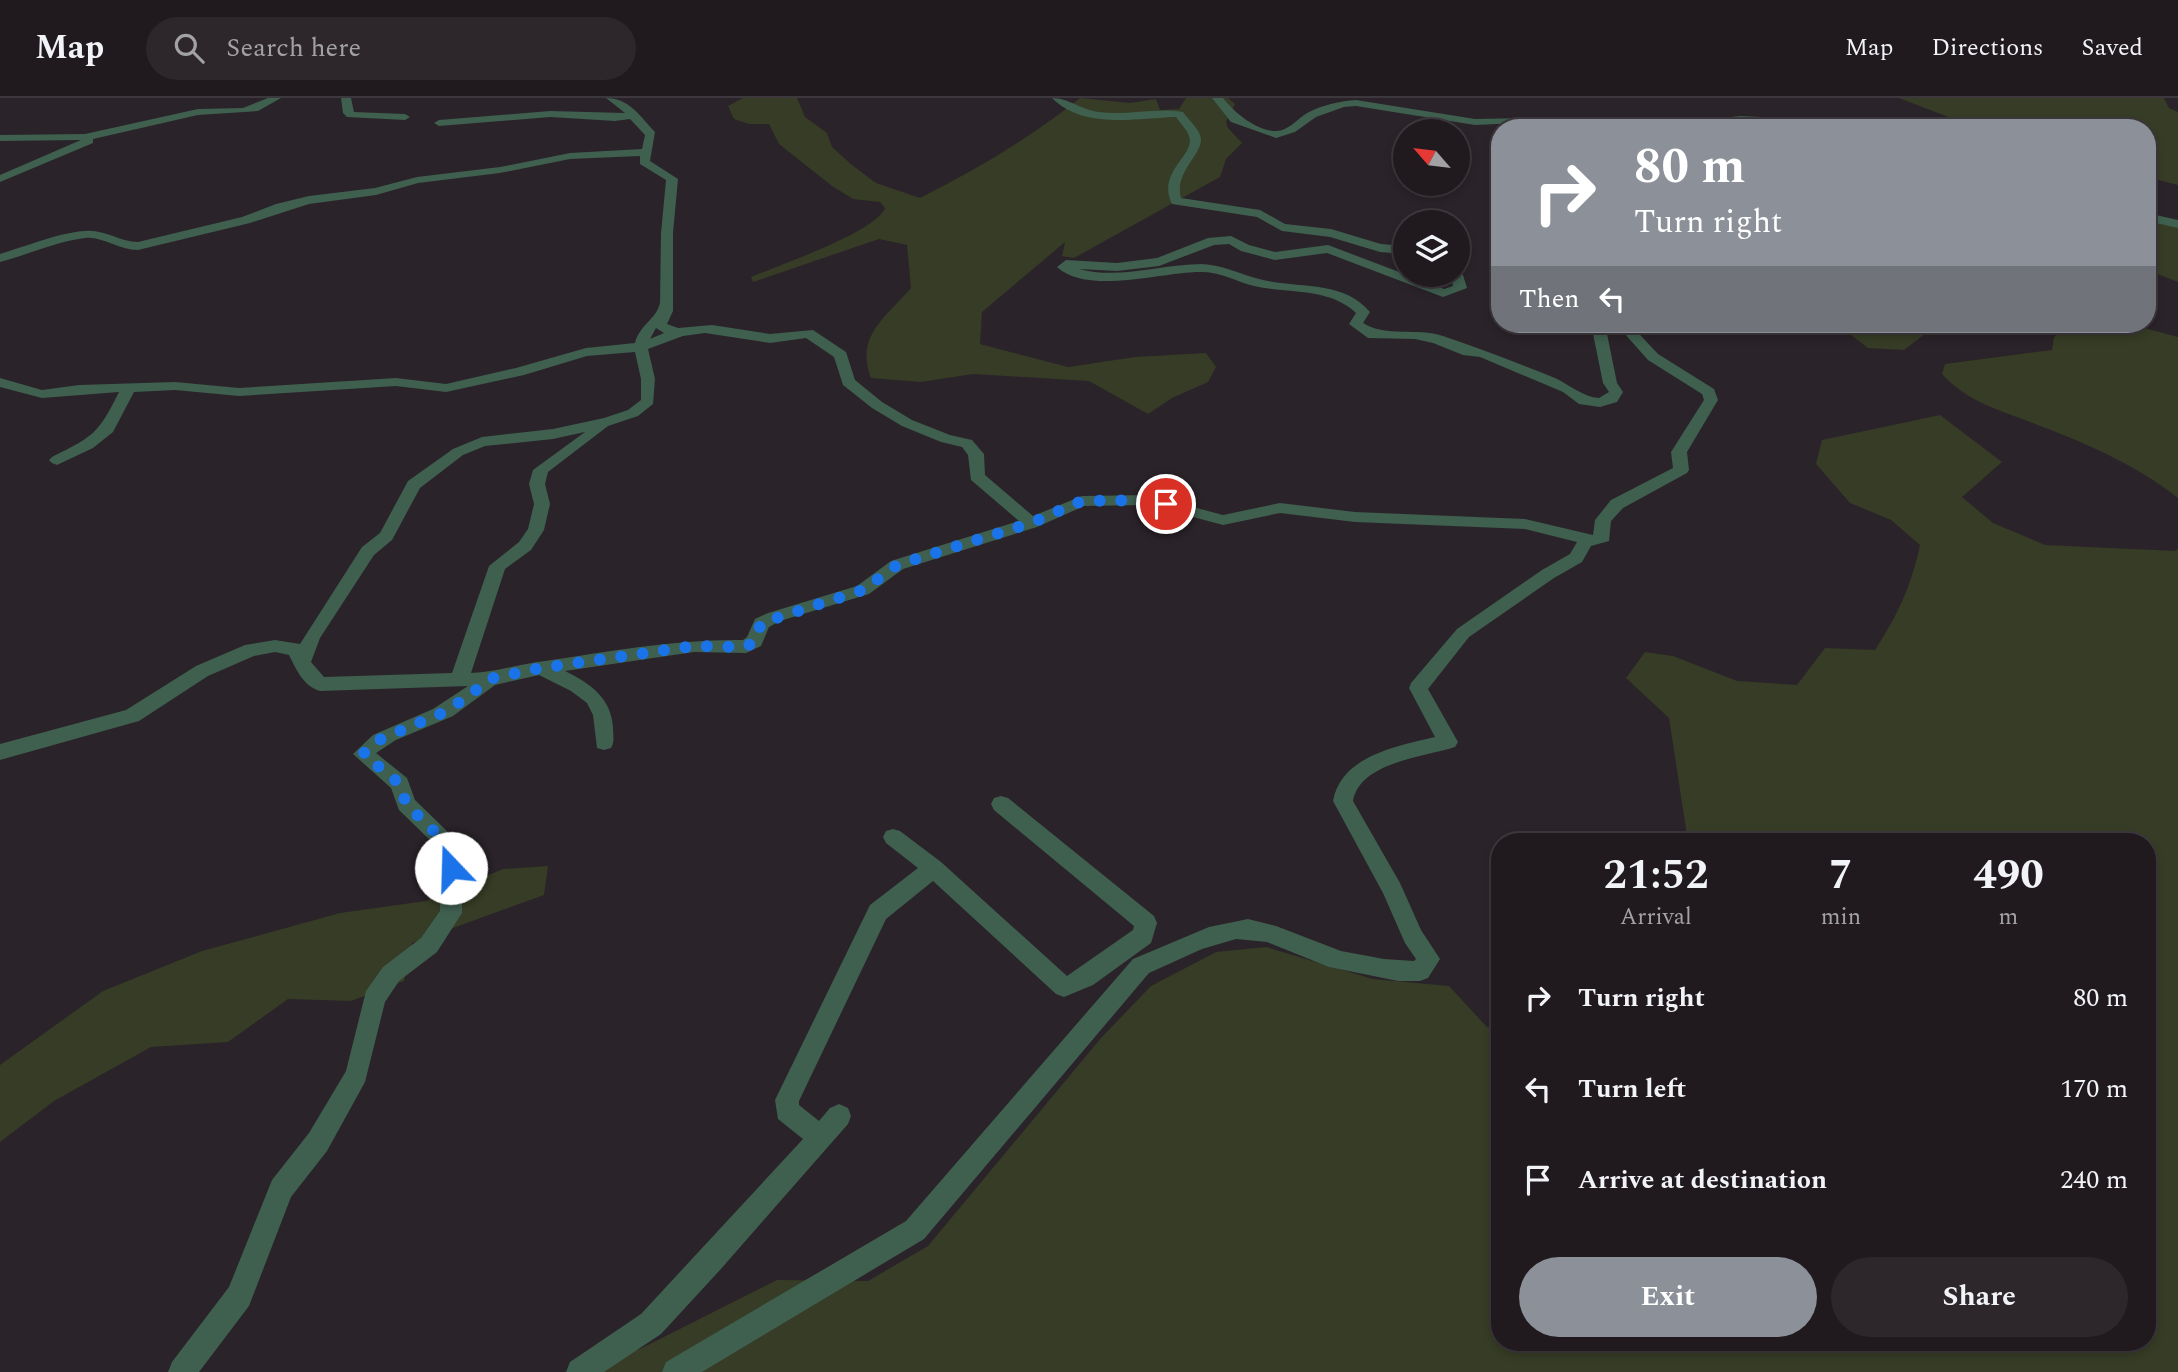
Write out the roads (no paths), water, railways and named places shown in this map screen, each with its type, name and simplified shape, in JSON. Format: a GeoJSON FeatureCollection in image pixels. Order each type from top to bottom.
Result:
{"type":"FeatureCollection","features":[{"type":"Feature","properties":{"kind":"street"},"geometry":{"type":"LineString","coordinates":[[0,138],[85,137],[198,112],[258,108],[276,98]]}},
{"type":"Feature","properties":{"kind":"street"},"geometry":{"type":"LineString","coordinates":[[346,98],[348,113],[351,115],[405,117]]}},
{"type":"Feature","properties":{"kind":"street"},"geometry":{"type":"LineString","coordinates":[[1057,98],[1073,108],[1116,117],[1179,114],[1195,136],[1195,145],[1175,171],[1173,195],[1176,201],[1260,214],[1282,227],[1331,233],[1380,248],[1393,249]]}},
{"type":"Feature","properties":{"kind":"street"},"geometry":{"type":"LineString","coordinates":[[1217,98],[1235,120],[1276,135],[1291,130],[1312,115],[1343,104],[1356,103],[1475,122],[1491,121]]}},
{"type":"Feature","properties":{"kind":"street"},"geometry":{"type":"LineString","coordinates":[[614,99],[634,115],[651,134],[645,162],[672,179],[673,192],[667,231],[666,310],[660,325],[673,332],[709,328],[765,340],[785,340],[808,333],[841,355],[848,382],[877,405],[906,424],[946,439],[967,443],[976,454],[977,477],[1031,523]]}},
{"type":"Feature","properties":{"kind":"street"},"geometry":{"type":"LineString","coordinates":[[439,122],[550,114],[615,118],[634,115]]}},
{"type":"Feature","properties":{"kind":"street"},"geometry":{"type":"LineString","coordinates":[[0,178],[108,133]]}},
{"type":"Feature","properties":{"kind":"street"},"geometry":{"type":"LineString","coordinates":[[0,258],[86,234],[108,237],[124,246],[138,246],[246,220],[280,207],[309,200],[368,192],[417,180],[500,170],[570,156],[646,152]]}},
{"type":"Feature","properties":{"kind":"street"},"geometry":{"type":"LineString","coordinates":[[2156,218],[2178,224]]}},
{"type":"Feature","properties":{"kind":"street"},"geometry":{"type":"LineString","coordinates":[[1393,274],[1328,249],[1275,256],[1222,240],[1212,241],[1159,262],[1117,267],[1066,264],[1063,267],[1075,272],[1103,275],[1220,268],[1262,284],[1332,294],[1356,302],[1363,312],[1356,324],[1363,331],[1373,335],[1415,335],[1437,339],[1453,348],[1482,353],[1527,371],[1568,389],[1584,401],[1600,403],[1612,400],[1616,392],[1610,383],[1600,333]]}},
{"type":"Feature","properties":{"kind":"street"},"geometry":{"type":"LineString","coordinates":[[1427,287],[1443,293],[1460,287]]}},
{"type":"Feature","properties":{"kind":"street"},"geometry":{"type":"LineString","coordinates":[[303,660],[311,636],[368,551],[386,536],[414,485],[458,452],[482,442],[553,434],[608,422],[633,413],[648,401],[648,379],[640,347],[645,331],[666,310]]}},
{"type":"Feature","properties":{"kind":"street"},"geometry":{"type":"LineString","coordinates":[[0,382],[42,394],[79,389],[175,386],[239,392],[396,382],[446,388],[519,372],[586,352],[640,347],[680,332]]}},
{"type":"Feature","properties":{"kind":"street"},"geometry":{"type":"LineString","coordinates":[[0,752],[132,716],[202,671],[251,650],[275,646],[295,649],[307,672],[320,684],[489,679],[541,668],[694,646],[746,647],[755,641],[761,623],[863,590],[897,565],[1031,523],[1082,501],[1147,500],[1223,520],[1280,508],[1355,517],[1524,524],[1594,541],[1603,537],[1603,520],[1617,504],[1681,470],[1679,452],[1711,400],[1709,392],[1653,357],[1631,333]]}},
{"type":"Feature","properties":{"kind":"street"},"geometry":{"type":"LineString","coordinates":[[57,460],[88,445],[108,429],[128,389]]}},
{"type":"Feature","properties":{"kind":"street"},"geometry":{"type":"LineString","coordinates":[[459,681],[497,566],[524,546],[536,530],[542,504],[537,484],[541,470],[608,422]]}},
{"type":"Feature","properties":{"kind":"street"},"geometry":{"type":"LineString","coordinates":[[676,1372],[915,1230],[1141,966],[1193,942],[1246,929],[1280,936],[1323,955],[1405,974],[1420,971],[1429,959],[1413,936],[1392,889],[1342,795],[1348,781],[1378,762],[1426,746],[1448,742],[1418,688],[1463,633],[1548,574],[1576,558],[1586,540]]}},
{"type":"Feature","properties":{"kind":"street"},"geometry":{"type":"LineString","coordinates":[[541,668],[570,682],[591,697],[602,713],[604,743]]}},
{"type":"Feature","properties":{"kind":"street"},"geometry":{"type":"LineString","coordinates":[[182,1372],[239,1296],[281,1189],[318,1142],[357,1074],[374,998],[391,974],[429,945],[451,913],[451,868],[444,841],[406,804],[400,784],[363,754],[374,742],[440,714],[468,697],[489,679]]}},
{"type":"Feature","properties":{"kind":"street"},"geometry":{"type":"LineString","coordinates":[[893,837],[934,868],[1064,987],[1081,982],[1122,948],[1143,936],[1146,923],[1001,804]]}},
{"type":"Feature","properties":{"kind":"street"},"geometry":{"type":"LineString","coordinates":[[820,1137],[787,1111],[786,1100],[878,912],[934,868]]}},
{"type":"Feature","properties":{"kind":"street"},"geometry":{"type":"LineString","coordinates":[[580,1372],[651,1324],[839,1116]]}}]}
